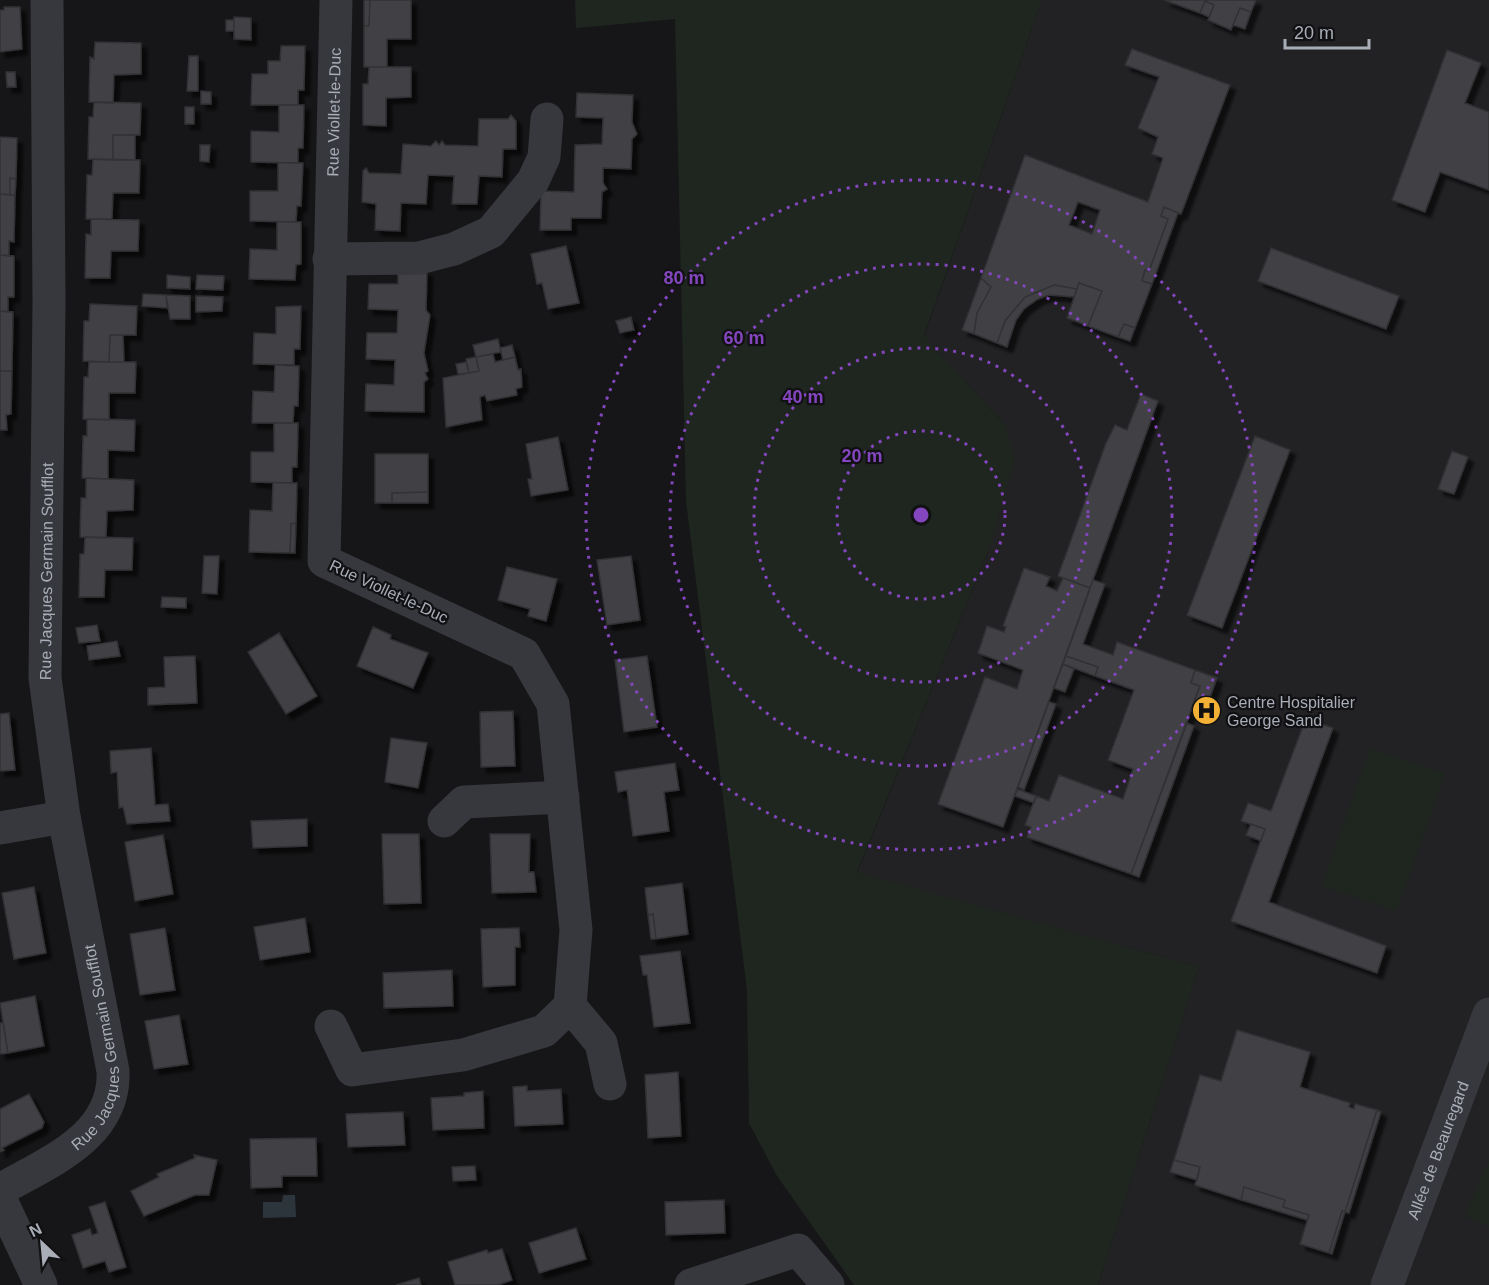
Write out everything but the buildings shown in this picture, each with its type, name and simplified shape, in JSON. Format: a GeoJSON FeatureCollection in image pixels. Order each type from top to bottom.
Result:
{"type":"FeatureCollection","features":[{"type":"Feature","properties":{"kind":"street","name":"Rue Jacques Germain Soufflot"},"geometry":{"type":"LineString","coordinates":[[0,1190],[76,1146],[93,1131],[105,1112],[114,1089],[64,817],[45,678],[49,302],[47,0]]}},
{"type":"Feature","properties":{"kind":"street","name":"Rue Viollet-le-Duc"},"geometry":{"type":"LineString","coordinates":[[336,0],[324,561],[524,654],[553,704],[576,930],[570,1006]]}},
{"type":"Feature","properties":{"kind":"street"},"geometry":{"type":"LineString","coordinates":[[329,259],[419,258],[454,249],[491,232],[533,181],[544,157],[547,119]]}},
{"type":"Feature","properties":{"kind":"street"},"geometry":{"type":"LineString","coordinates":[[444,821],[464,802],[563,797]]}},
{"type":"Feature","properties":{"kind":"street"},"geometry":{"type":"LineString","coordinates":[[0,828],[64,817]]}},
{"type":"Feature","properties":{"kind":"street"},"geometry":{"type":"LineString","coordinates":[[331,1026],[352,1070],[463,1055],[544,1031],[570,1006],[601,1043],[610,1084]]}},
{"type":"Feature","properties":{"kind":"street","name":"Allée de Beauregard"},"geometry":{"type":"LineString","coordinates":[[1388,1285],[1489,1014]]}},
{"type":"Feature","properties":{"kind":"street"},"geometry":{"type":"LineString","coordinates":[[0,1198],[41,1285]]}},
{"type":"Feature","properties":{"kind":"street"},"geometry":{"type":"LineString","coordinates":[[691,1285],[798,1250],[828,1285]]}},
{"type":"Feature","properties":{"kind":"shaded area"},"geometry":{"type":"Polygon","coordinates":[[[575,0],[1042,0],[924,336],[1006,426],[1015,459],[989,549],[857,872],[1199,967],[1098,1285],[854,1285],[777,1176],[749,1123],[747,990],[686,501],[675,19],[576,28],[575,0]]]}},
{"type":"Feature","properties":{"kind":"shaded area","name":"Centre Hospitalier George Sand"},"geometry":{"type":"Polygon","coordinates":[[[1042,0],[1489,0],[1489,1285],[1098,1285],[1199,967],[857,873],[989,549],[1006,426],[924,337],[1042,0]]]}},
{"type":"Feature","properties":{"kind":"shaded area"},"geometry":{"type":"Polygon","coordinates":[[[1370,748],[1445,773],[1397,911],[1322,886],[1370,748]]]}},
{"type":"Feature","properties":{"kind":"shaded area"},"geometry":{"type":"Polygon","coordinates":[[[1489,1160],[1489,1227],[1465,1216],[1489,1160]]]}},
{"type":"Feature","properties":{"kind":"shaded area"},"geometry":{"type":"Polygon","coordinates":[[[283,1195],[295,1195],[296,1217],[263,1218],[263,1202],[282,1202],[283,1195]]]}},
{"type":"Feature","properties":{"kind":"place","name":"Centre Hospitalier George Sand"},"geometry":{"type":"Point","coordinates":[1206,711]}}]}
